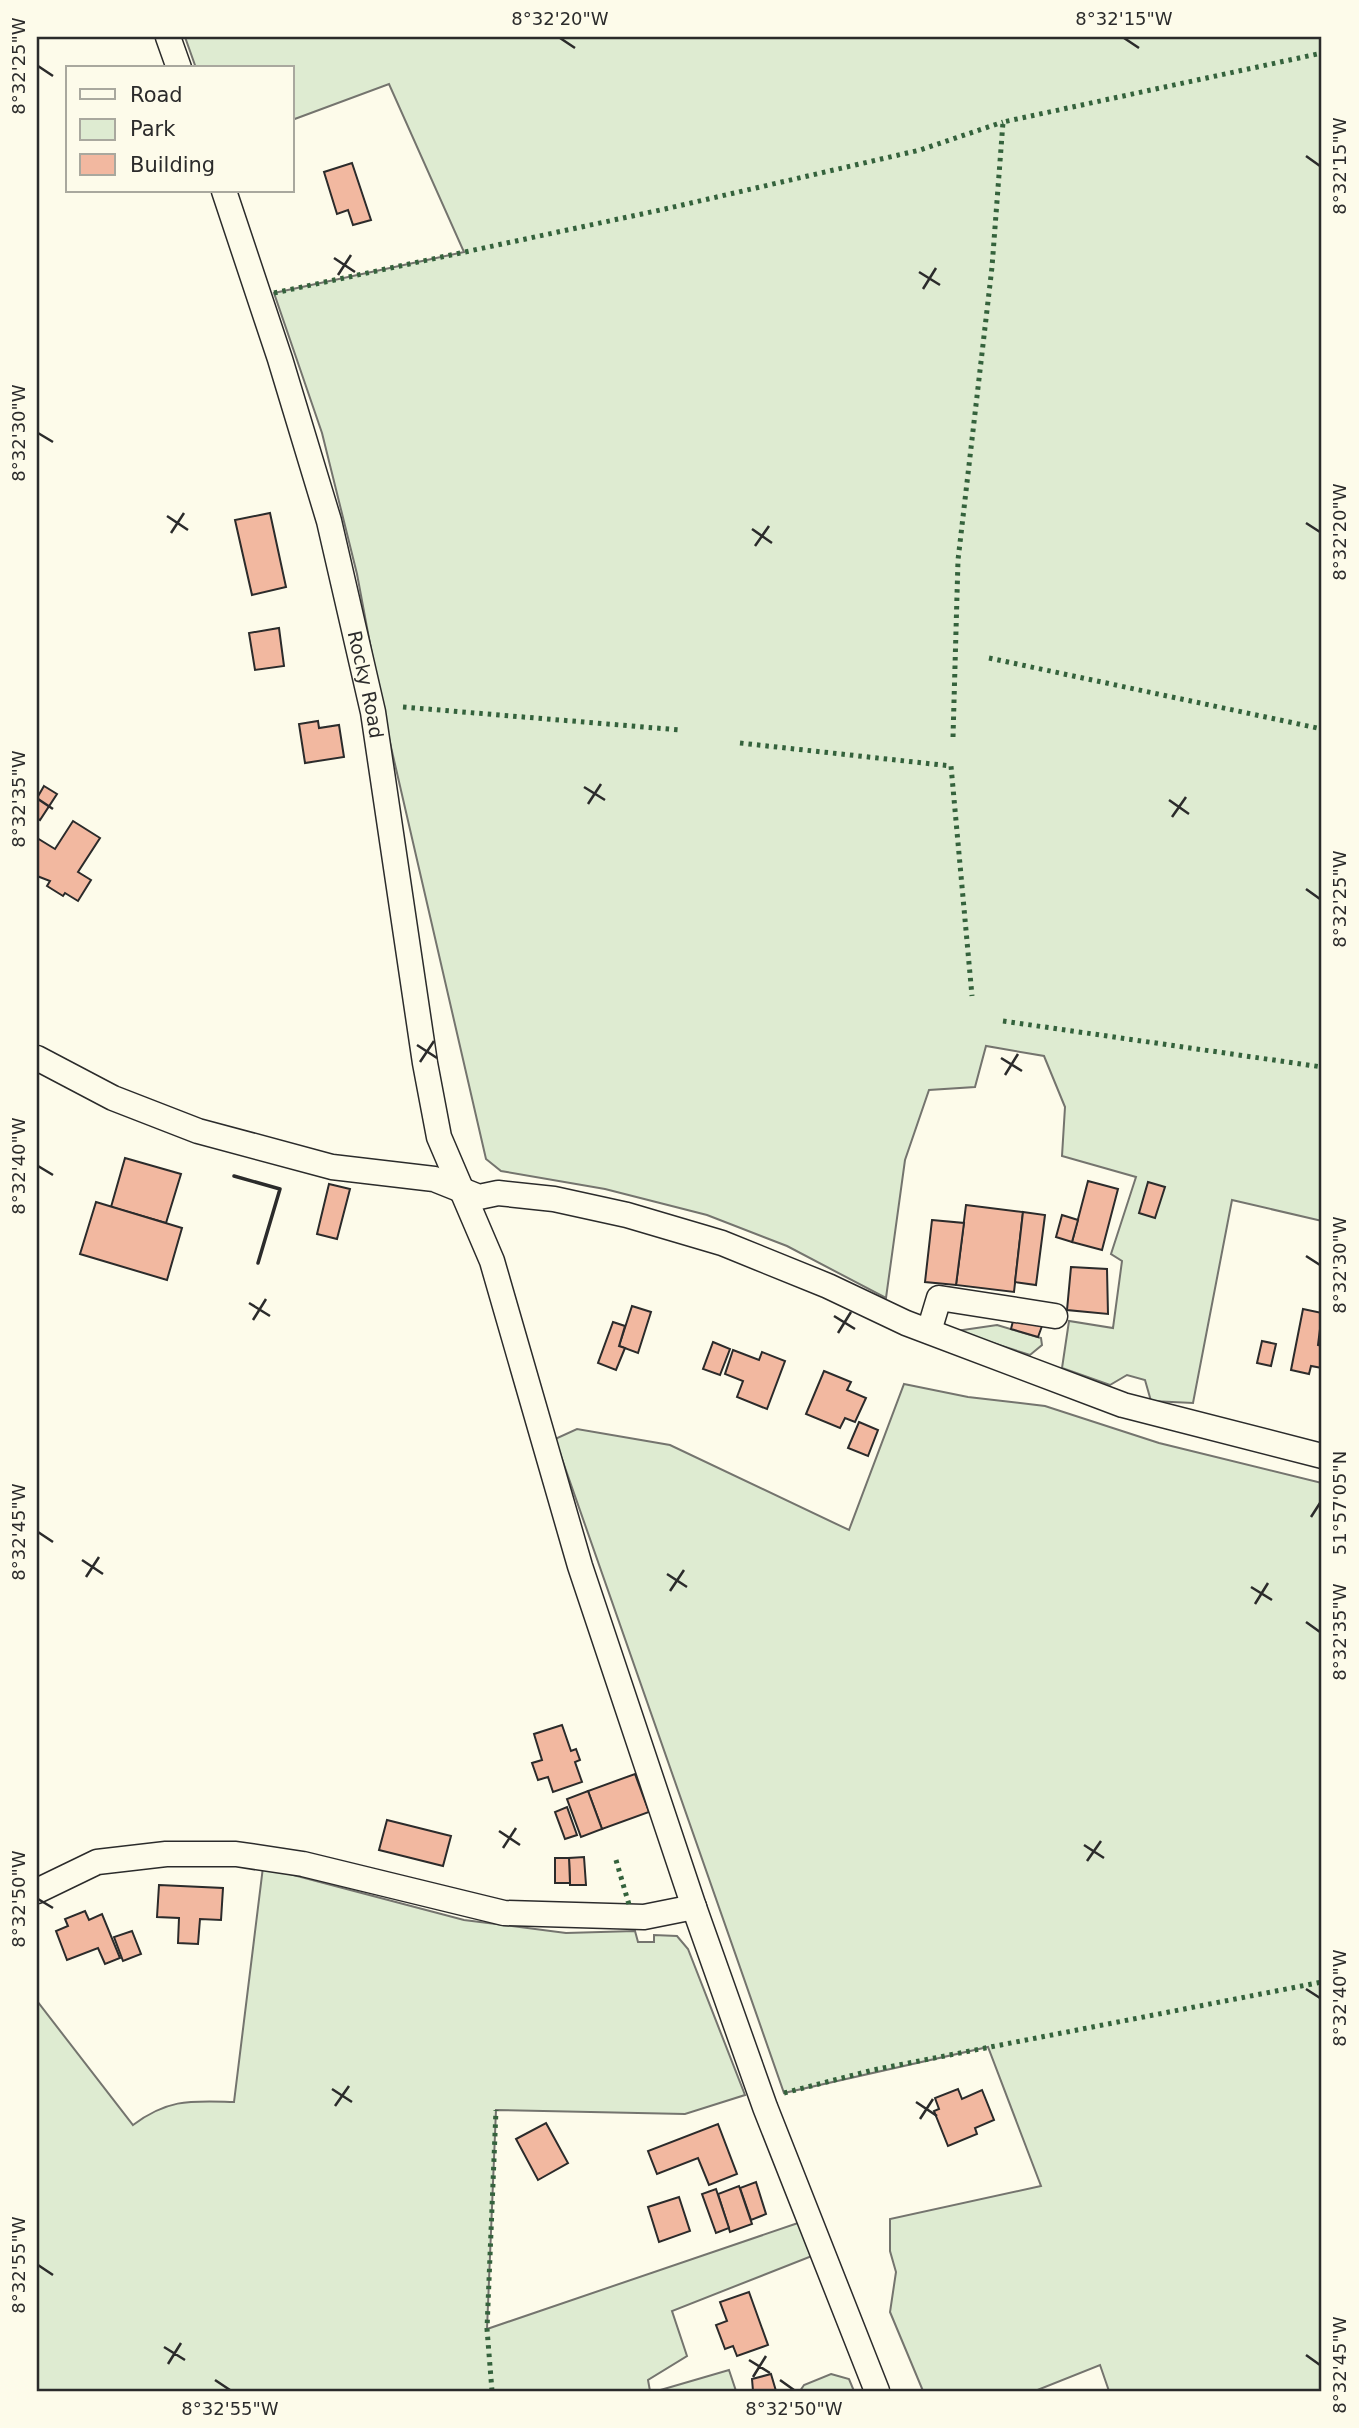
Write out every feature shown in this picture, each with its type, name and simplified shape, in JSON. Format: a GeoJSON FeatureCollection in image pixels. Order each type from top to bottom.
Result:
{"type":"FeatureCollection","features":[{"type":"Feature","properties":{"kind":"street"},"geometry":{"type":"LineString","coordinates":[[168,37],[178,66]]}},
{"type":"Feature","properties":{"kind":"street","name":"Rocky Road"},"geometry":{"type":"LineString","coordinates":[[224,192],[280,359],[329,521],[373,712],[425,1063],[439,1137],[492,1261],[580,1566],[694,1907],[765,2107],[877,2391]]}},
{"type":"Feature","properties":{"kind":"street"},"geometry":{"type":"LineString","coordinates":[[37,1058],[113,1098],[198,1131],[332,1167],[434,1179],[479,1197],[498,1193],[554,1199],[628,1215],[710,1240],[929,1331],[1123,1405],[1322,1457]]}},
{"type":"Feature","properties":{"kind":"street"},"geometry":{"type":"LineString","coordinates":[[929,1331],[939,1298],[1055,1316]]}},
{"type":"Feature","properties":{"kind":"street"},"geometry":{"type":"LineString","coordinates":[[37,1891],[97,1862],[166,1854],[236,1854],[303,1864],[504,1913],[644,1917],[694,1907]]}},
{"type":"Feature","properties":{"kind":"green space"},"geometry":{"type":"Polygon","coordinates":[[[185,37],[1322,37],[1322,1221],[1232,1200],[1193,1403],[1151,1401],[1145,1380],[1127,1375],[1110,1385],[1062,1368],[1069,1321],[1113,1328],[1122,1261],[1111,1254],[1136,1177],[1062,1156],[1065,1107],[1044,1056],[986,1046],[975,1087],[929,1090],[905,1160],[886,1298],[787,1246],[707,1215],[605,1189],[501,1171],[486,1159],[382,708],[357,574],[322,433],[274,293],[464,252],[389,84],[294,119],[294,66],[195,66],[185,37]]]}},
{"type":"Feature","properties":{"kind":"green space"},"geometry":{"type":"Polygon","coordinates":[[[997,1325],[1041,1338],[1042,1345],[1030,1355],[956,1331],[997,1325]]]}},
{"type":"Feature","properties":{"kind":"green space"},"geometry":{"type":"Polygon","coordinates":[[[904,1384],[968,1397],[1045,1406],[1159,1443],[1322,1483],[1322,2391],[1109,2391],[1100,2365],[1035,2391],[923,2391],[890,2312],[896,2272],[890,2251],[890,2219],[1041,2186],[988,2047],[784,2093],[555,1439],[577,1429],[670,1445],[849,1530],[904,1384]]]}},
{"type":"Feature","properties":{"kind":"green space"},"geometry":{"type":"Polygon","coordinates":[[[263,1867],[464,1920],[566,1933],[635,1931],[638,1942],[654,1942],[654,1935],[677,1936],[688,1949],[745,2095],[685,2114],[496,2110],[487,2329],[798,2223],[817,2254],[672,2311],[687,2356],[648,2380],[650,2391],[37,2391],[37,2001],[133,2125],[158,2110],[181,2103],[234,2102],[263,1867]]]}},
{"type":"Feature","properties":{"kind":"green space"},"geometry":{"type":"Polygon","coordinates":[[[729,2370],[736,2391],[657,2391],[729,2370]]]}},
{"type":"Feature","properties":{"kind":"green space"},"geometry":{"type":"Polygon","coordinates":[[[831,2374],[849,2379],[854,2391],[800,2391],[804,2385],[831,2374]]]}},
{"type":"Feature","properties":{"kind":"building"},"geometry":{"type":"Polygon","coordinates":[[[352,163],[371,220],[353,225],[348,210],[337,214],[324,172],[352,163]]]}},
{"type":"Feature","properties":{"kind":"building"},"geometry":{"type":"Polygon","coordinates":[[[270,513],[286,587],[252,595],[235,520],[270,513]]]}},
{"type":"Feature","properties":{"kind":"building"},"geometry":{"type":"Polygon","coordinates":[[[279,628],[284,666],[255,670],[249,633],[279,628]]]}},
{"type":"Feature","properties":{"kind":"building"},"geometry":{"type":"Polygon","coordinates":[[[318,721],[319,728],[339,725],[344,757],[305,763],[299,724],[318,721]]]}},
{"type":"Feature","properties":{"kind":"building"},"geometry":{"type":"Polygon","coordinates":[[[44,786],[57,794],[40,820],[37,818],[37,798],[44,786]]]}},
{"type":"Feature","properties":{"kind":"building"},"geometry":{"type":"Polygon","coordinates":[[[73,821],[100,838],[78,872],[91,880],[78,901],[65,893],[63,896],[47,886],[50,881],[37,876],[37,838],[55,849],[73,821]]]}},
{"type":"Feature","properties":{"kind":"building"},"geometry":{"type":"Polygon","coordinates":[[[125,1158],[181,1174],[166,1223],[111,1207],[125,1158]]]}},
{"type":"Feature","properties":{"kind":"building"},"geometry":{"type":"Polygon","coordinates":[[[1088,1181],[1118,1189],[1102,1250],[1072,1242],[1088,1181]]]}},
{"type":"Feature","properties":{"kind":"building"},"geometry":{"type":"Polygon","coordinates":[[[1148,1182],[1165,1187],[1155,1218],[1139,1213],[1148,1182]]]}},
{"type":"Feature","properties":{"kind":"building"},"geometry":{"type":"Polygon","coordinates":[[[329,1184],[350,1189],[337,1239],[317,1234],[329,1184]]]}},
{"type":"Feature","properties":{"kind":"building"},"geometry":{"type":"Polygon","coordinates":[[[96,1202],[182,1228],[167,1280],[80,1254],[96,1202]]]}},
{"type":"Feature","properties":{"kind":"building"},"geometry":{"type":"Polygon","coordinates":[[[966,1205],[1023,1212],[1014,1292],[956,1285],[966,1205]]]}},
{"type":"Feature","properties":{"kind":"building"},"geometry":{"type":"Polygon","coordinates":[[[1023,1212],[1045,1215],[1036,1285],[1015,1282],[1023,1212]]]}},
{"type":"Feature","properties":{"kind":"building"},"geometry":{"type":"Polygon","coordinates":[[[1062,1215],[1078,1220],[1072,1242],[1056,1237],[1062,1215]]]}},
{"type":"Feature","properties":{"kind":"building"},"geometry":{"type":"Polygon","coordinates":[[[932,1220],[964,1223],[956,1285],[925,1282],[932,1220]]]}},
{"type":"Feature","properties":{"kind":"building"},"geometry":{"type":"Polygon","coordinates":[[[1071,1267],[1107,1269],[1108,1314],[1067,1310],[1071,1267]]]}},
{"type":"Feature","properties":{"kind":"building"},"geometry":{"type":"Polygon","coordinates":[[[632,1306],[651,1312],[638,1353],[619,1346],[632,1306]]]}},
{"type":"Feature","properties":{"kind":"building"},"geometry":{"type":"Polygon","coordinates":[[[1303,1309],[1322,1313],[1318,1345],[1322,1346],[1322,1368],[1311,1366],[1309,1374],[1291,1370],[1303,1309]]]}},
{"type":"Feature","properties":{"kind":"building"},"geometry":{"type":"Polygon","coordinates":[[[1014,1317],[1042,1326],[1038,1337],[1011,1329],[1014,1317]]]}},
{"type":"Feature","properties":{"kind":"building"},"geometry":{"type":"Polygon","coordinates":[[[613,1322],[625,1326],[619,1346],[625,1348],[616,1370],[598,1363],[613,1322]]]}},
{"type":"Feature","properties":{"kind":"building"},"geometry":{"type":"Polygon","coordinates":[[[1262,1341],[1276,1344],[1271,1366],[1257,1363],[1262,1341]]]}},
{"type":"Feature","properties":{"kind":"building"},"geometry":{"type":"Polygon","coordinates":[[[713,1342],[730,1349],[720,1375],[703,1369],[713,1342]]]}},
{"type":"Feature","properties":{"kind":"building"},"geometry":{"type":"Polygon","coordinates":[[[733,1350],[759,1360],[762,1352],[785,1361],[767,1409],[737,1397],[743,1381],[725,1374],[733,1350]]]}},
{"type":"Feature","properties":{"kind":"building"},"geometry":{"type":"Polygon","coordinates":[[[824,1371],[851,1382],[847,1390],[866,1398],[855,1422],[845,1418],[840,1428],[806,1414],[824,1371]]]}},
{"type":"Feature","properties":{"kind":"building"},"geometry":{"type":"Polygon","coordinates":[[[859,1422],[878,1430],[868,1456],[848,1448],[859,1422]]]}},
{"type":"Feature","properties":{"kind":"building"},"geometry":{"type":"Polygon","coordinates":[[[562,1725],[571,1751],[576,1749],[580,1760],[575,1762],[582,1782],[553,1792],[548,1777],[538,1780],[532,1763],[542,1760],[534,1734],[562,1725]]]}},
{"type":"Feature","properties":{"kind":"building"},"geometry":{"type":"Polygon","coordinates":[[[635,1774],[649,1812],[602,1829],[588,1791],[635,1774]]]}},
{"type":"Feature","properties":{"kind":"building"},"geometry":{"type":"Polygon","coordinates":[[[588,1791],[602,1829],[581,1837],[567,1799],[588,1791]]]}},
{"type":"Feature","properties":{"kind":"building"},"geometry":{"type":"Polygon","coordinates":[[[567,1807],[577,1835],[565,1839],[555,1812],[567,1807]]]}},
{"type":"Feature","properties":{"kind":"building"},"geometry":{"type":"Polygon","coordinates":[[[387,1820],[451,1836],[443,1866],[379,1850],[387,1820]]]}},
{"type":"Feature","properties":{"kind":"building"},"geometry":{"type":"Polygon","coordinates":[[[584,1857],[586,1885],[570,1885],[569,1858],[584,1857]]]}},
{"type":"Feature","properties":{"kind":"building"},"geometry":{"type":"Polygon","coordinates":[[[555,1858],[569,1858],[570,1883],[555,1883],[555,1858]]]}},
{"type":"Feature","properties":{"kind":"building"},"geometry":{"type":"Polygon","coordinates":[[[159,1885],[223,1888],[221,1920],[200,1919],[198,1944],[178,1943],[179,1918],[157,1917],[159,1885]]]}},
{"type":"Feature","properties":{"kind":"building"},"geometry":{"type":"Polygon","coordinates":[[[85,1911],[89,1920],[102,1914],[120,1958],[105,1964],[98,1948],[67,1960],[56,1931],[68,1926],[65,1919],[85,1911]]]}},
{"type":"Feature","properties":{"kind":"building"},"geometry":{"type":"Polygon","coordinates":[[[132,1931],[141,1954],[123,1961],[114,1937],[132,1931]]]}},
{"type":"Feature","properties":{"kind":"building"},"geometry":{"type":"Polygon","coordinates":[[[958,2089],[962,2099],[982,2090],[994,2120],[975,2128],[977,2134],[948,2146],[934,2111],[939,2109],[935,2098],[958,2089]]]}},
{"type":"Feature","properties":{"kind":"building"},"geometry":{"type":"Polygon","coordinates":[[[546,2123],[568,2163],[538,2180],[516,2139],[546,2123]]]}},
{"type":"Feature","properties":{"kind":"building"},"geometry":{"type":"Polygon","coordinates":[[[718,2124],[737,2174],[709,2185],[698,2158],[657,2174],[648,2151],[718,2124]]]}},
{"type":"Feature","properties":{"kind":"building"},"geometry":{"type":"Polygon","coordinates":[[[756,2182],[766,2214],[751,2220],[740,2188],[756,2182]]]}},
{"type":"Feature","properties":{"kind":"building"},"geometry":{"type":"Polygon","coordinates":[[[739,2186],[752,2224],[730,2232],[718,2194],[739,2186]]]}},
{"type":"Feature","properties":{"kind":"building"},"geometry":{"type":"Polygon","coordinates":[[[716,2189],[729,2228],[716,2233],[702,2194],[716,2189]]]}},
{"type":"Feature","properties":{"kind":"building"},"geometry":{"type":"Polygon","coordinates":[[[679,2197],[690,2231],[659,2242],[648,2207],[679,2197]]]}},
{"type":"Feature","properties":{"kind":"building"},"geometry":{"type":"Polygon","coordinates":[[[749,2292],[768,2345],[737,2356],[733,2346],[725,2349],[716,2325],[727,2321],[720,2302],[749,2292]]]}},
{"type":"Feature","properties":{"kind":"building"},"geometry":{"type":"Polygon","coordinates":[[[771,2374],[776,2391],[753,2391],[752,2379],[771,2374]]]}},
{"type":"Feature","properties":{"kind":"hedge"},"geometry":{"type":"LineString","coordinates":[[953,737],[958,560],[992,267],[1003,122],[1322,53]]}},
{"type":"Feature","properties":{"kind":"hedge"},"geometry":{"type":"LineString","coordinates":[[274,293],[665,209],[920,150],[1003,122]]}},
{"type":"Feature","properties":{"kind":"hedge"},"geometry":{"type":"LineString","coordinates":[[989,658],[1322,729]]}},
{"type":"Feature","properties":{"kind":"hedge"},"geometry":{"type":"LineString","coordinates":[[403,707],[680,730]]}},
{"type":"Feature","properties":{"kind":"hedge"},"geometry":{"type":"LineString","coordinates":[[740,743],[951,766],[972,996]]}},
{"type":"Feature","properties":{"kind":"hedge"},"geometry":{"type":"LineString","coordinates":[[1003,1021],[1322,1067]]}},
{"type":"Feature","properties":{"kind":"hedge"},"geometry":{"type":"LineString","coordinates":[[616,1860],[630,1908]]}},
{"type":"Feature","properties":{"kind":"hedge"},"geometry":{"type":"LineString","coordinates":[[784,2093],[873,2070],[1322,1982]]}},
{"type":"Feature","properties":{"kind":"hedge"},"geometry":{"type":"LineString","coordinates":[[492,2391],[487,2329],[496,2110]]}},
{"type":"Feature","properties":{"kind":"wall"},"geometry":{"type":"LineString","coordinates":[[234,1176],[280,1189],[258,1263]]}}]}
